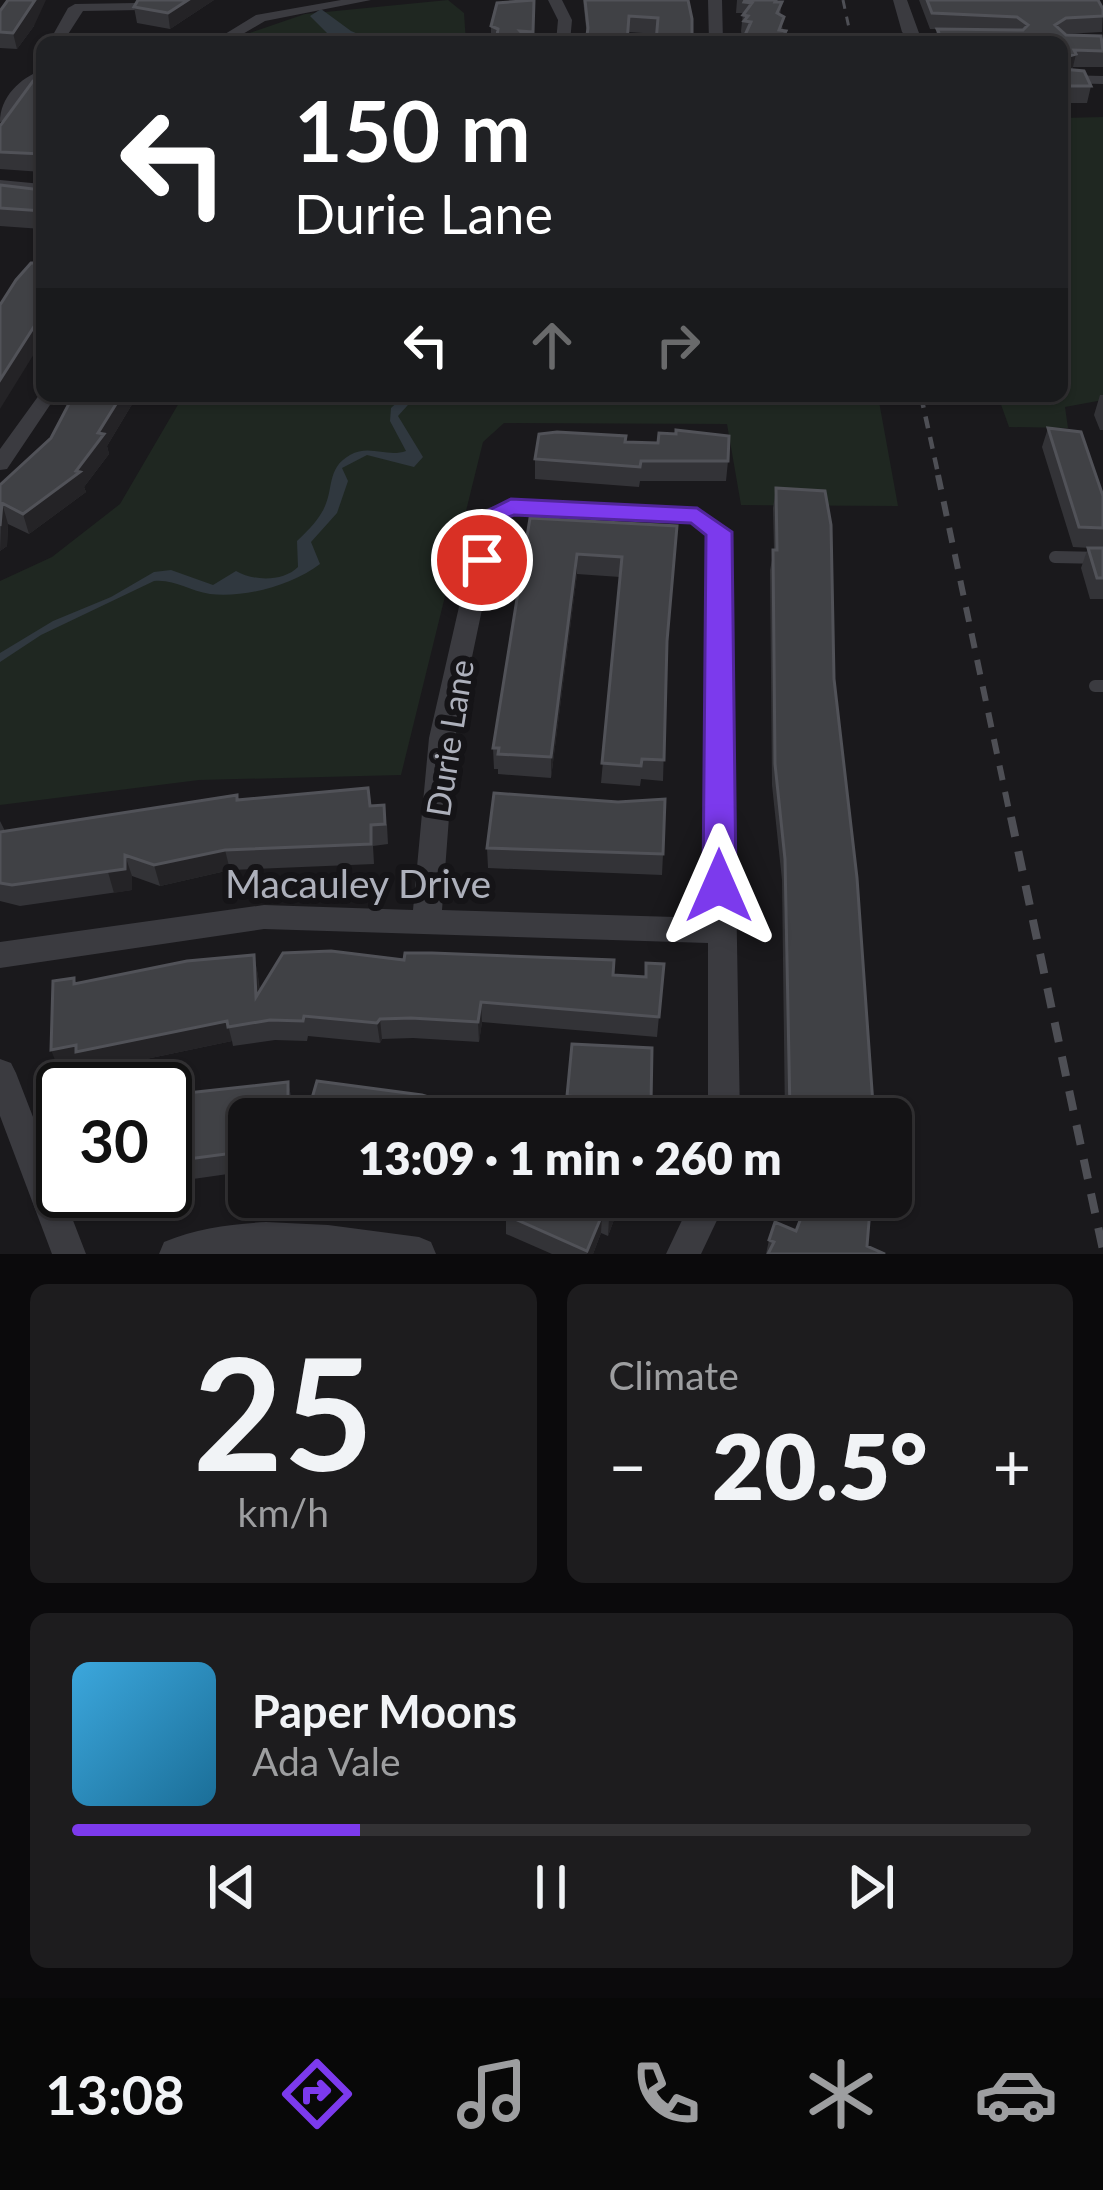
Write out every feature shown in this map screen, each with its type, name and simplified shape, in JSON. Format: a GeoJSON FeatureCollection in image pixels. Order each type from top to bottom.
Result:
{"type":"FeatureCollection","features":[{"type":"Feature","properties":{"kind":"street"},"geometry":{"type":"LineString","coordinates":[[230,36],[261,18],[364,0]]}},
{"type":"Feature","properties":{"kind":"street"},"geometry":{"type":"LineString","coordinates":[[555,0],[565,20],[564,36]]}},
{"type":"Feature","properties":{"kind":"street"},"geometry":{"type":"LineString","coordinates":[[715,0],[716,36]]}},
{"type":"Feature","properties":{"kind":"street"},"geometry":{"type":"LineString","coordinates":[[900,0],[914,36]]}},
{"type":"Feature","properties":{"kind":"street"},"geometry":{"type":"LineString","coordinates":[[59,36],[80,7],[136,7]]}},
{"type":"Feature","properties":{"kind":"street"},"geometry":{"type":"LineString","coordinates":[[0,117],[20,103],[26,83],[36,77]]}},
{"type":"Feature","properties":{"kind":"street"},"geometry":{"type":"LineString","coordinates":[[1068,79],[1103,80]]}},
{"type":"Feature","properties":{"kind":"street"},"geometry":{"type":"LineString","coordinates":[[0,185],[36,188]]}},
{"type":"Feature","properties":{"kind":"street"},"geometry":{"type":"LineString","coordinates":[[0,464],[42,402]]}},
{"type":"Feature","properties":{"kind":"street","name":"Durie Lane"},"geometry":{"type":"LineString","coordinates":[[427,921],[442,738],[491,515],[511,507],[697,516],[719,532],[723,1098]]}},
{"type":"Feature","properties":{"kind":"street","name":"Macauley Drive"},"geometry":{"type":"LineString","coordinates":[[0,955],[264,917],[719,931]]}},
{"type":"Feature","properties":{"kind":"street"},"geometry":{"type":"LineString","coordinates":[[0,1073],[69,1254]]}},
{"type":"Feature","properties":{"kind":"street"},"geometry":{"type":"LineString","coordinates":[[683,1254],[700,1218]]}},
{"type":"Feature","properties":{"kind":"street"},"geometry":{"type":"LineString","coordinates":[[176,1254],[197,1247],[296,1238],[419,1254]]}},
{"type":"Feature","properties":{"kind":"lane"},"geometry":{"type":"LineString","coordinates":[[1055,557],[1103,558]]}},
{"type":"Feature","properties":{"kind":"shaded area"},"geometry":{"type":"Polygon","coordinates":[[[448,0],[464,13],[466,36],[241,36],[305,14],[448,0]]]}},
{"type":"Feature","properties":{"kind":"shaded area"},"geometry":{"type":"Polygon","coordinates":[[[1103,117],[1103,400],[1065,407],[1068,428],[1009,427],[1000,402],[1068,402],[1068,118],[1103,117]]]}},
{"type":"Feature","properties":{"kind":"shaded area"},"geometry":{"type":"Polygon","coordinates":[[[180,402],[879,402],[898,506],[741,505],[727,424],[504,423],[483,442],[401,775],[199,780],[0,805],[0,581],[52,557],[120,504],[180,402]]]}},
{"type":"Feature","properties":{"kind":"shaded area"},"geometry":{"type":"Polygon","coordinates":[[[398,402],[411,402],[398,416],[423,457],[414,467],[367,455],[342,468],[348,481],[337,513],[311,542],[320,564],[296,578],[238,594],[210,594],[154,581],[41,635],[0,662],[0,653],[53,621],[111,597],[154,572],[171,570],[213,585],[236,571],[268,578],[292,572],[298,567],[297,541],[322,512],[342,461],[365,451],[406,451],[390,421],[391,408],[398,402]]]}},
{"type":"Feature","properties":{"kind":"building"},"geometry":{"type":"Polygon","coordinates":[[[8,0],[35,0],[13,33],[0,32],[0,11],[8,0]]]}},
{"type":"Feature","properties":{"kind":"building"},"geometry":{"type":"Polygon","coordinates":[[[138,0],[188,0],[168,13],[134,7],[138,0]]]}},
{"type":"Feature","properties":{"kind":"building"},"geometry":{"type":"Polygon","coordinates":[[[534,0],[533,32],[497,36],[498,29],[491,26],[497,3],[534,0]]]}},
{"type":"Feature","properties":{"kind":"building"},"geometry":{"type":"Polygon","coordinates":[[[585,0],[688,0],[692,19],[692,36],[656,36],[658,18],[629,16],[627,36],[587,36],[585,0]]]}},
{"type":"Feature","properties":{"kind":"building"},"geometry":{"type":"Polygon","coordinates":[[[927,0],[1098,0],[1103,16],[1066,18],[1055,25],[1066,35],[1101,36],[1103,51],[1074,50],[1076,54],[1068,56],[1068,36],[940,36],[937,29],[1023,30],[1028,25],[1017,17],[932,13],[927,0]]]}},
{"type":"Feature","properties":{"kind":"building"},"geometry":{"type":"Polygon","coordinates":[[[744,2],[782,2],[777,13],[784,17],[779,30],[786,31],[784,36],[746,36],[751,22],[744,21],[748,16],[743,15],[752,3],[744,2]]]}},
{"type":"Feature","properties":{"kind":"building"},"geometry":{"type":"Polygon","coordinates":[[[1068,69],[1084,71],[1091,86],[1068,86],[1068,69]]]}},
{"type":"Feature","properties":{"kind":"building"},"geometry":{"type":"Polygon","coordinates":[[[36,79],[36,154],[0,152],[0,126],[36,79]]]}},
{"type":"Feature","properties":{"kind":"building"},"geometry":{"type":"Polygon","coordinates":[[[0,185],[36,189],[36,211],[0,208],[0,185]]]}},
{"type":"Feature","properties":{"kind":"building"},"geometry":{"type":"Polygon","coordinates":[[[31,263],[36,263],[36,323],[0,380],[0,305],[31,263]]]}},
{"type":"Feature","properties":{"kind":"building"},"geometry":{"type":"Polygon","coordinates":[[[70,402],[117,402],[98,433],[104,434],[76,471],[80,472],[23,514],[2,503],[0,526],[0,485],[51,438],[70,402]]]}},
{"type":"Feature","properties":{"kind":"building"},"geometry":{"type":"Polygon","coordinates":[[[1048,428],[1081,432],[1103,496],[1103,528],[1079,527],[1048,428]]]}},
{"type":"Feature","properties":{"kind":"building"},"geometry":{"type":"Polygon","coordinates":[[[676,430],[729,436],[728,461],[641,461],[640,467],[535,459],[539,434],[626,436],[625,442],[658,443],[659,433],[676,434],[676,430]]]}},
{"type":"Feature","properties":{"kind":"building"},"geometry":{"type":"Polygon","coordinates":[[[776,488],[825,491],[831,525],[834,679],[857,878],[873,1098],[790,1098],[785,859],[775,764],[773,550],[777,550],[776,488]]]}},
{"type":"Feature","properties":{"kind":"building"},"geometry":{"type":"Polygon","coordinates":[[[530,518],[677,526],[667,641],[664,760],[642,759],[641,766],[602,763],[622,557],[577,554],[551,757],[498,754],[499,748],[493,748],[530,518]]]}},
{"type":"Feature","properties":{"kind":"building"},"geometry":{"type":"Polygon","coordinates":[[[1088,548],[1103,548],[1103,578],[1097,578],[1088,548]]]}},
{"type":"Feature","properties":{"kind":"building"},"geometry":{"type":"Polygon","coordinates":[[[368,788],[370,806],[384,805],[385,824],[371,825],[371,844],[225,850],[154,865],[125,855],[125,869],[0,883],[0,832],[237,795],[237,800],[368,788]]]}},
{"type":"Feature","properties":{"kind":"building"},"geometry":{"type":"Polygon","coordinates":[[[494,793],[618,802],[665,799],[663,854],[487,848],[494,793]]]}},
{"type":"Feature","properties":{"kind":"building"},"geometry":{"type":"Polygon","coordinates":[[[331,951],[404,960],[405,953],[432,953],[614,960],[613,975],[646,977],[646,963],[664,964],[659,1017],[481,1002],[478,1022],[411,1018],[377,1023],[304,1016],[303,1021],[270,1020],[228,1027],[227,1021],[76,1052],[76,1045],[51,1050],[53,981],[74,978],[74,984],[187,961],[254,955],[256,997],[283,953],[331,951]]]}},
{"type":"Feature","properties":{"kind":"building"},"geometry":{"type":"Polygon","coordinates":[[[572,1044],[652,1048],[651,1098],[567,1096],[572,1044]]]}},
{"type":"Feature","properties":{"kind":"building"},"geometry":{"type":"Polygon","coordinates":[[[317,1081],[432,1098],[312,1098],[317,1081]]]}},
{"type":"Feature","properties":{"kind":"building"},"geometry":{"type":"Polygon","coordinates":[[[288,1082],[288,1098],[228,1098],[228,1154],[192,1158],[192,1092],[288,1082]]]}},
{"type":"Feature","properties":{"kind":"building"},"geometry":{"type":"Polygon","coordinates":[[[513,1218],[601,1218],[587,1251],[513,1218]]]}},
{"type":"Feature","properties":{"kind":"building"},"geometry":{"type":"Polygon","coordinates":[[[801,1218],[869,1218],[867,1246],[885,1254],[768,1254],[775,1222],[796,1231],[801,1218]]]}},
{"type":"Feature","properties":{"kind":"waterway"},"geometry":{"type":"LineString","coordinates":[[321,16],[343,36]]}},
{"type":"Feature","properties":{"kind":"railway"},"geometry":{"type":"LineString","coordinates":[[843,0],[851,36]]}},
{"type":"Feature","properties":{"kind":"railway"},"geometry":{"type":"LineString","coordinates":[[922,402],[939,478]]}},
{"type":"Feature","properties":{"kind":"railway"},"geometry":{"type":"LineString","coordinates":[[938,475],[1011,820]]}},
{"type":"Feature","properties":{"kind":"railway"},"geometry":{"type":"LineString","coordinates":[[1011,817],[1103,1250]]}},
{"type":"Feature","properties":{"kind":"route"},"geometry":{"type":"LineString","coordinates":[[482,560],[491,515],[511,507],[697,516],[719,532],[719,886]]}}]}
